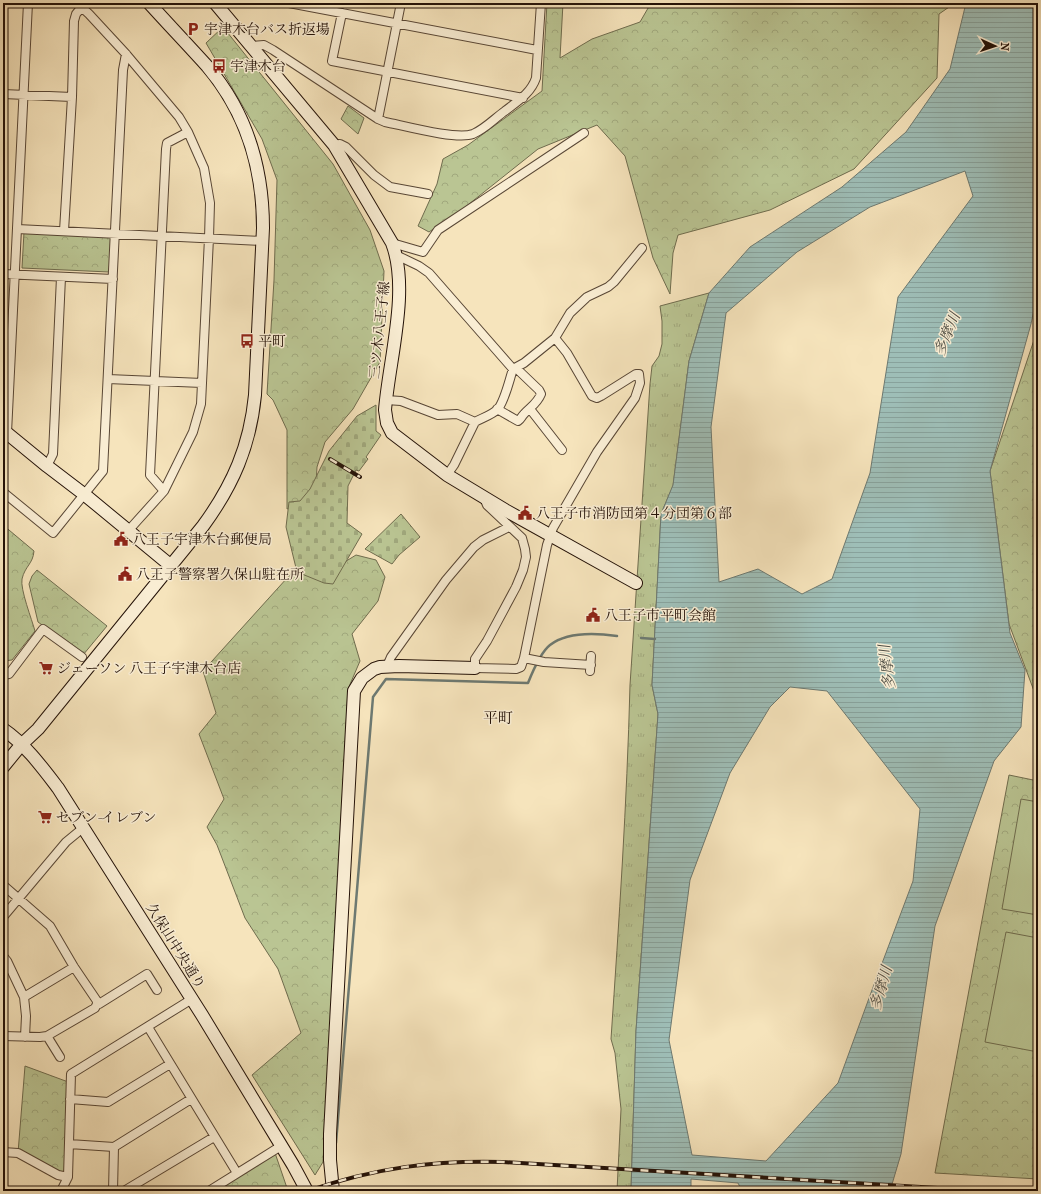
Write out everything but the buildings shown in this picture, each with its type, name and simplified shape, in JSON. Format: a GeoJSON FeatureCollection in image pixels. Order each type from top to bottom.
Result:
{"type":"FeatureCollection","features":[{"type":"Feature","properties":{"kind":"street"},"geometry":{"type":"LineString","coordinates":[[28,3],[5,431],[170,565]]}},
{"type":"Feature","properties":{"kind":"street"},"geometry":{"type":"LineString","coordinates":[[3,767],[38,729],[217,507],[235,474],[246,444],[252,420],[256,395],[263,241],[263,206],[259,173],[246,127],[237,110],[208,67],[149,3]]}},
{"type":"Feature","properties":{"kind":"street","name":"三ツ木八王子線"},"geometry":{"type":"LineString","coordinates":[[215,3],[334,144],[392,243],[396,254],[399,279],[397,323],[385,410],[387,423],[392,433],[447,475],[484,498],[636,583]]}},
{"type":"Feature","properties":{"kind":"street"},"geometry":{"type":"LineString","coordinates":[[289,3],[538,50]]}},
{"type":"Feature","properties":{"kind":"street"},"geometry":{"type":"LineString","coordinates":[[378,119],[401,3]]}},
{"type":"Feature","properties":{"kind":"street"},"geometry":{"type":"LineString","coordinates":[[252,46],[264,46],[273,50],[378,119],[385,122],[451,135],[467,136],[480,130],[522,98],[531,88],[536,78],[541,3]]}},
{"type":"Feature","properties":{"kind":"street"},"geometry":{"type":"LineString","coordinates":[[64,231],[72,97],[74,21],[81,4],[171,107],[188,132],[204,168],[210,203],[201,404],[193,432],[164,491],[128,531]]}},
{"type":"Feature","properties":{"kind":"street"},"geometry":{"type":"LineString","coordinates":[[342,13],[332,61],[522,98]]}},
{"type":"Feature","properties":{"kind":"street"},"geometry":{"type":"LineString","coordinates":[[3,492],[53,533],[103,472],[122,70],[126,54]]}},
{"type":"Feature","properties":{"kind":"street"},"geometry":{"type":"LineString","coordinates":[[3,94],[72,97]]}},
{"type":"Feature","properties":{"kind":"street"},"geometry":{"type":"LineString","coordinates":[[164,491],[150,475],[166,149],[167,144],[188,132]]}},
{"type":"Feature","properties":{"kind":"street"},"geometry":{"type":"LineString","coordinates":[[392,243],[423,252],[438,230],[584,134]]}},
{"type":"Feature","properties":{"kind":"street"},"geometry":{"type":"LineString","coordinates":[[334,144],[340,144],[346,147],[374,175],[390,187],[428,194]]}},
{"type":"Feature","properties":{"kind":"street"},"geometry":{"type":"LineString","coordinates":[[17,229],[263,241]]}},
{"type":"Feature","properties":{"kind":"street"},"geometry":{"type":"LineString","coordinates":[[447,475],[454,465],[475,422],[491,414],[502,402],[514,369],[555,338],[570,313],[587,298],[608,287],[614,282],[642,248]]}},
{"type":"Feature","properties":{"kind":"street"},"geometry":{"type":"LineString","coordinates":[[396,254],[419,266],[429,274],[514,369],[539,390],[541,394],[538,401],[518,421],[497,409]]}},
{"type":"Feature","properties":{"kind":"street"},"geometry":{"type":"LineString","coordinates":[[3,274],[112,279]]}},
{"type":"Feature","properties":{"kind":"street"},"geometry":{"type":"LineString","coordinates":[[47,466],[53,454],[61,277]]}},
{"type":"Feature","properties":{"kind":"street"},"geometry":{"type":"LineString","coordinates":[[333,1191],[330,1160],[330,1134],[353,697],[357,684],[362,678],[374,669],[387,666],[516,670],[527,659],[550,535],[597,452],[635,398],[640,379],[639,374],[633,375],[597,398],[592,396],[567,353],[555,338]]}},
{"type":"Feature","properties":{"kind":"street"},"geometry":{"type":"LineString","coordinates":[[108,378],[202,384]]}},
{"type":"Feature","properties":{"kind":"street"},"geometry":{"type":"LineString","coordinates":[[386,400],[401,401],[438,415],[457,414],[475,422]]}},
{"type":"Feature","properties":{"kind":"street"},"geometry":{"type":"LineString","coordinates":[[530,409],[562,450]]}},
{"type":"Feature","properties":{"kind":"street"},"geometry":{"type":"LineString","coordinates":[[475,668],[475,659],[487,641],[516,587],[525,563],[526,554],[522,538],[487,505],[484,498]]}},
{"type":"Feature","properties":{"kind":"street"},"geometry":{"type":"LineString","coordinates":[[387,666],[391,657],[446,580],[474,548],[483,540],[510,527]]}},
{"type":"Feature","properties":{"kind":"street"},"geometry":{"type":"LineString","coordinates":[[3,675],[9,674],[43,629],[82,657]]}},
{"type":"Feature","properties":{"kind":"street"},"geometry":{"type":"LineString","coordinates":[[527,659],[591,668],[591,656]]}},
{"type":"Feature","properties":{"kind":"street","name":"久保山中央通り"},"geometry":{"type":"LineString","coordinates":[[3,729],[22,745],[36,760],[58,788],[192,999],[293,1165],[307,1191]]}},
{"type":"Feature","properties":{"kind":"street"},"geometry":{"type":"LineString","coordinates":[[3,917],[66,842],[84,828]]}},
{"type":"Feature","properties":{"kind":"street"},"geometry":{"type":"LineString","coordinates":[[3,885],[50,926],[97,1004]]}},
{"type":"Feature","properties":{"kind":"street"},"geometry":{"type":"LineString","coordinates":[[3,956],[7,961],[24,997],[26,1016],[24,1037]]}},
{"type":"Feature","properties":{"kind":"street"},"geometry":{"type":"LineString","coordinates":[[24,997],[74,967]]}},
{"type":"Feature","properties":{"kind":"street"},"geometry":{"type":"LineString","coordinates":[[3,1036],[40,1038],[47,1036],[95,1008],[97,1004],[147,974],[157,990]]}},
{"type":"Feature","properties":{"kind":"street"},"geometry":{"type":"LineString","coordinates":[[61,1191],[68,1177],[71,1074],[148,1028],[192,999]]}},
{"type":"Feature","properties":{"kind":"street"},"geometry":{"type":"LineString","coordinates":[[148,1028],[237,1173]]}},
{"type":"Feature","properties":{"kind":"street"},"geometry":{"type":"LineString","coordinates":[[47,1036],[60,1057]]}},
{"type":"Feature","properties":{"kind":"street"},"geometry":{"type":"LineString","coordinates":[[70,1100],[108,1102],[170,1064]]}},
{"type":"Feature","properties":{"kind":"street"},"geometry":{"type":"LineString","coordinates":[[69,1144],[114,1147],[191,1099]]}},
{"type":"Feature","properties":{"kind":"street"},"geometry":{"type":"LineString","coordinates":[[124,1191],[214,1137]]}},
{"type":"Feature","properties":{"kind":"street"},"geometry":{"type":"LineString","coordinates":[[209,1191],[281,1146]]}},
{"type":"Feature","properties":{"kind":"street"},"geometry":{"type":"LineString","coordinates":[[112,1191],[114,1147]]}},
{"type":"Feature","properties":{"kind":"street"},"geometry":{"type":"LineString","coordinates":[[3,1152],[18,1153],[58,1175],[68,1177]]}},
{"type":"Feature","properties":{"kind":"green space"},"geometry":{"type":"Polygon","coordinates":[[[547,3],[563,3],[560,58],[592,39],[640,22],[651,3],[953,3],[939,14],[937,78],[854,169],[770,210],[678,235],[673,253],[670,294],[653,258],[625,156],[597,125],[538,149],[464,208],[429,232],[418,226],[437,184],[443,159],[468,145],[542,91],[547,3]]]}},
{"type":"Feature","properties":{"kind":"green space"},"geometry":{"type":"Polygon","coordinates":[[[223,27],[333,164],[370,230],[384,271],[380,362],[353,409],[325,442],[317,467],[315,501],[287,509],[287,430],[273,400],[267,394],[274,280],[277,180],[262,139],[206,43],[223,27]]]}},
{"type":"Feature","properties":{"kind":"green space"},"geometry":{"type":"Polygon","coordinates":[[[348,106],[364,118],[358,134],[341,119],[348,106]]]}},
{"type":"Feature","properties":{"kind":"green space"},"geometry":{"type":"Polygon","coordinates":[[[24,232],[112,235],[109,272],[22,268],[24,232]]]}},
{"type":"Feature","properties":{"kind":"green space"},"geometry":{"type":"Polygon","coordinates":[[[709,293],[689,361],[673,486],[661,514],[652,685],[658,714],[636,1031],[631,1191],[617,1191],[621,1109],[615,1053],[611,1039],[625,818],[630,685],[650,384],[652,366],[659,356],[662,344],[662,321],[660,306],[709,293]]]}},
{"type":"Feature","properties":{"kind":"green space"},"geometry":{"type":"Polygon","coordinates":[[[1035,337],[1038,337],[1038,661],[1034,691],[1009,624],[990,471],[1035,337]]]}},
{"type":"Feature","properties":{"kind":"green space"},"geometry":{"type":"Polygon","coordinates":[[[376,405],[376,431],[381,435],[366,457],[368,459],[359,471],[356,470],[348,486],[347,523],[362,534],[333,584],[324,583],[297,572],[286,527],[289,502],[300,501],[310,489],[329,451],[357,416],[376,405]]]}},
{"type":"Feature","properties":{"kind":"green space"},"geometry":{"type":"Polygon","coordinates":[[[401,514],[420,537],[399,555],[392,564],[365,549],[401,514]]]}},
{"type":"Feature","properties":{"kind":"green space"},"geometry":{"type":"Polygon","coordinates":[[[3,525],[34,551],[32,559],[23,575],[22,584],[24,597],[35,631],[12,660],[3,661],[3,525]]]}},
{"type":"Feature","properties":{"kind":"green space"},"geometry":{"type":"Polygon","coordinates":[[[356,555],[376,560],[385,577],[378,601],[352,634],[360,661],[348,689],[323,1162],[315,1175],[252,1075],[301,1033],[278,969],[245,918],[217,845],[207,827],[224,799],[199,734],[216,713],[203,671],[297,567],[330,571],[356,555]]]}},
{"type":"Feature","properties":{"kind":"green space"},"geometry":{"type":"Polygon","coordinates":[[[37,570],[107,626],[83,655],[38,622],[29,584],[32,576],[37,570]]]}},
{"type":"Feature","properties":{"kind":"green space"},"geometry":{"type":"Polygon","coordinates":[[[1009,775],[1038,781],[1038,1179],[935,1173],[1009,775]]]}},
{"type":"Feature","properties":{"kind":"green space"},"geometry":{"type":"Polygon","coordinates":[[[1021,799],[1038,802],[1038,915],[1002,909],[1021,799]]]}},
{"type":"Feature","properties":{"kind":"green space"},"geometry":{"type":"Polygon","coordinates":[[[1006,932],[1038,938],[1038,1052],[985,1042],[1006,932]]]}},
{"type":"Feature","properties":{"kind":"green space"},"geometry":{"type":"Polygon","coordinates":[[[25,1066],[71,1083],[68,1177],[18,1153],[25,1066]]]}},
{"type":"Feature","properties":{"kind":"green space"},"geometry":{"type":"Polygon","coordinates":[[[274,1150],[287,1188],[281,1191],[214,1191],[274,1150]]]}},
{"type":"Feature","properties":{"kind":"water","name":"多摩川"},"geometry":{"type":"Polygon","coordinates":[[[966,3],[1038,3],[1038,291],[1031,324],[990,471],[1010,633],[1025,670],[1021,727],[994,761],[935,926],[901,1154],[890,1191],[742,1191],[738,1183],[691,1179],[691,1191],[631,1191],[636,1031],[658,714],[652,685],[661,514],[673,485],[689,361],[709,293],[750,247],[842,187],[906,132],[950,69],[966,3]],[[965,171],[870,207],[797,252],[726,313],[711,427],[719,582],[758,569],[802,594],[832,579],[870,473],[898,297],[973,196],[965,171]],[[790,687],[770,707],[730,773],[690,880],[669,1040],[692,1155],[766,1161],[838,1083],[913,881],[920,809],[827,691],[790,687]]]}},
{"type":"Feature","properties":{"kind":"waterway"},"geometry":{"type":"LineString","coordinates":[[336,1143],[373,697],[386,679],[528,683],[543,652],[557,640],[582,634],[617,636]]}},
{"type":"Feature","properties":{"kind":"waterway"},"geometry":{"type":"LineString","coordinates":[[641,638],[655,639]]}},
{"type":"Feature","properties":{"kind":"railway"},"geometry":{"type":"LineString","coordinates":[[330,459],[360,477]]}},
{"type":"Feature","properties":{"kind":"railway"},"geometry":{"type":"LineString","coordinates":[[308,1191],[356,1176],[380,1171],[453,1162],[503,1162],[988,1191]]}},
{"type":"Feature","properties":{"kind":"place","name":"宇津木台バス折返場"},"geometry":{"type":"Point","coordinates":[193,29]}},
{"type":"Feature","properties":{"kind":"place","name":"宇津木台"},"geometry":{"type":"Point","coordinates":[219,66]}},
{"type":"Feature","properties":{"kind":"place","name":"平町"},"geometry":{"type":"Point","coordinates":[247,341]}},
{"type":"Feature","properties":{"kind":"place","name":"八王子市消防団第４分団第６部"},"geometry":{"type":"Point","coordinates":[525,513]}},
{"type":"Feature","properties":{"kind":"place","name":"八王子宇津木台郵便局"},"geometry":{"type":"Point","coordinates":[121,539]}},
{"type":"Feature","properties":{"kind":"place","name":"八王子警察署久保山駐在所"},"geometry":{"type":"Point","coordinates":[125,574]}},
{"type":"Feature","properties":{"kind":"place","name":"八王子市平町会館"},"geometry":{"type":"Point","coordinates":[593,615]}},
{"type":"Feature","properties":{"kind":"place","name":"ジェーソン 八王子宇津木台店"},"geometry":{"type":"Point","coordinates":[46,668]}},
{"type":"Feature","properties":{"kind":"place","name":"セブン-イレブン"},"geometry":{"type":"Point","coordinates":[45,817]}},
{"type":"Feature","properties":{"kind":"district","name":"平町"},"geometry":{"type":"Point","coordinates":[498,718]}}]}
